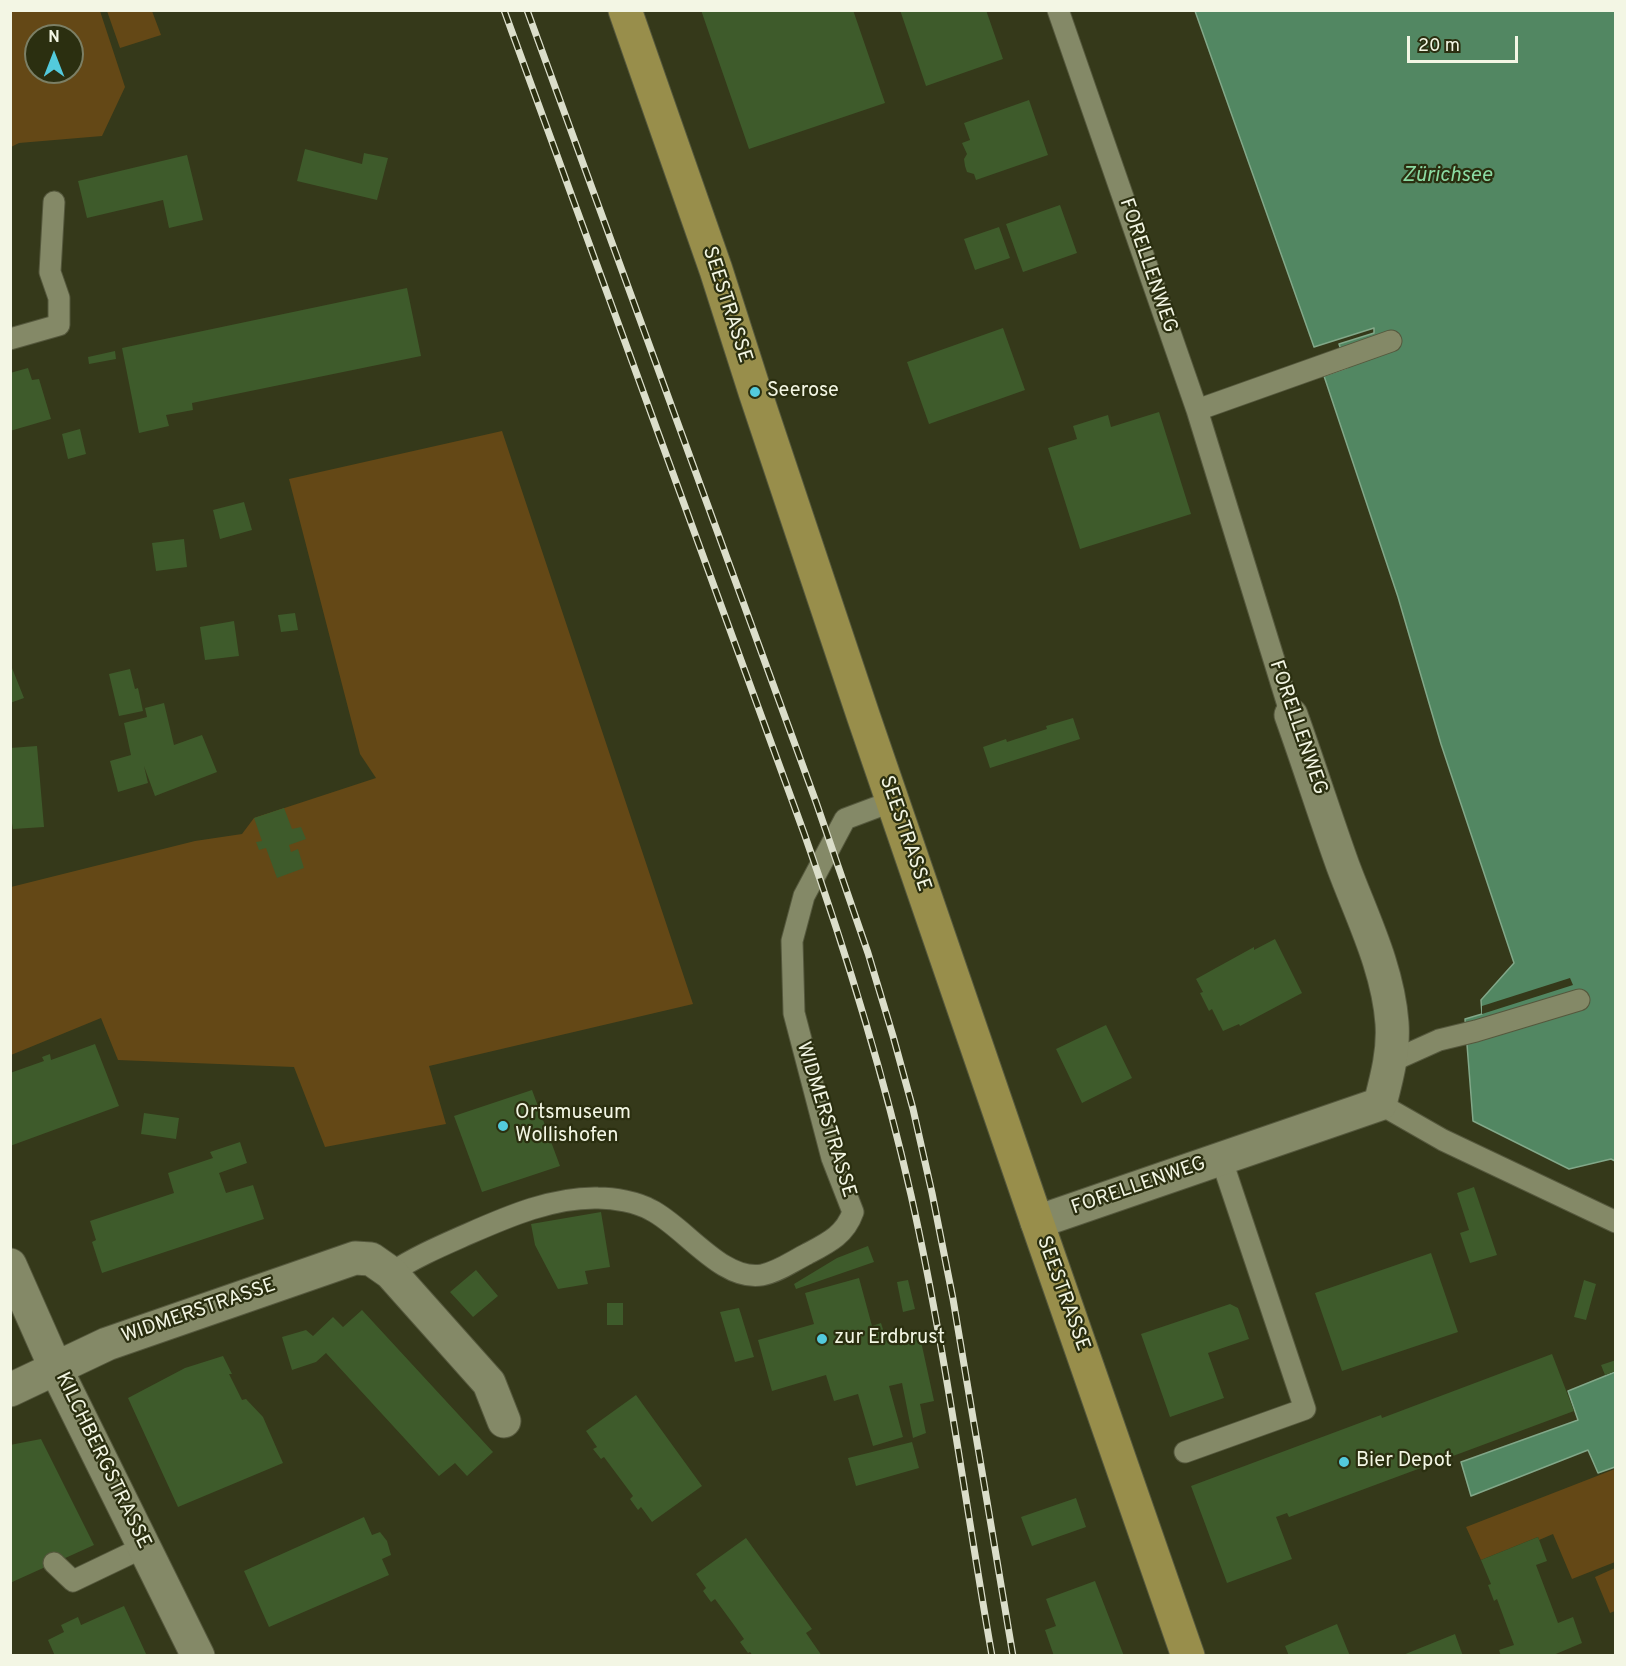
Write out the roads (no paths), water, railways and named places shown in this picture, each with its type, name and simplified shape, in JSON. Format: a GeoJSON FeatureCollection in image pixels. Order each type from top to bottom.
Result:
{"type":"FeatureCollection","features":[{"type":"Feature","properties":{"kind":"main road","name":"SEESTRASSE"},"geometry":{"type":"LineString","coordinates":[[626,10],[716,270],[893,801],[1188,1656]]}},
{"type":"Feature","properties":{"kind":"street","name":"FORELLENWEG"},"geometry":{"type":"LineString","coordinates":[[1037,1222],[1380,1104],[1390,1062],[1392,1024],[1387,988],[1291,715]]}},
{"type":"Feature","properties":{"kind":"street","name":"WIDMERSTRASSE"},"geometry":{"type":"LineString","coordinates":[[10,1390],[107,1344],[355,1258],[370,1259],[391,1273],[489,1383],[504,1420]]}},
{"type":"Feature","properties":{"kind":"street","name":"KILCHBERGSTRASSE"},"geometry":{"type":"LineString","coordinates":[[10,1265],[56,1369],[198,1656]]}},
{"type":"Feature","properties":{"kind":"lane","name":"FORELLENWEG"},"geometry":{"type":"LineString","coordinates":[[1058,10],[1197,410],[1291,715]]}},
{"type":"Feature","properties":{"kind":"lane"},"geometry":{"type":"LineString","coordinates":[[10,339],[59,325],[59,298],[50,272],[54,202]]}},
{"type":"Feature","properties":{"kind":"lane"},"geometry":{"type":"LineString","coordinates":[[1197,410],[1391,341]]}},
{"type":"Feature","properties":{"kind":"lane","name":"WIDMERSTRASSE"},"geometry":{"type":"LineString","coordinates":[[391,1273],[425,1253],[508,1216],[571,1200],[598,1198],[621,1200],[651,1209],[713,1259],[744,1275],[762,1275],[780,1269],[824,1245],[841,1232],[849,1224],[853,1212],[832,1158],[794,1013],[792,940],[804,896],[845,819],[893,801]]}},
{"type":"Feature","properties":{"kind":"lane"},"geometry":{"type":"LineString","coordinates":[[1390,1062],[1439,1041],[1579,999]]}},
{"type":"Feature","properties":{"kind":"lane"},"geometry":{"type":"LineString","coordinates":[[1380,1104],[1443,1140],[1616,1222]]}},
{"type":"Feature","properties":{"kind":"lane"},"geometry":{"type":"LineString","coordinates":[[1185,1452],[1305,1409],[1221,1158]]}},
{"type":"Feature","properties":{"kind":"lane"},"geometry":{"type":"LineString","coordinates":[[54,1563],[73,1581],[144,1546]]}},
{"type":"Feature","properties":{"kind":"water","name":"Zürichsee"},"geometry":{"type":"Polygon","coordinates":[[[1195,11],[1615,11],[1615,1161],[1611,1159],[1569,1169],[1473,1121],[1465,1019],[1482,1014],[1481,1000],[1514,963],[1441,744],[1398,597],[1324,376],[1347,368],[1339,344],[1374,333],[1374,328],[1314,347],[1195,11]]]}},
{"type":"Feature","properties":{"kind":"water"},"geometry":{"type":"Polygon","coordinates":[[[1615,1372],[1615,1467],[1598,1473],[1588,1450],[1471,1496],[1461,1462],[1578,1420],[1568,1391],[1615,1372]]]}},
{"type":"Feature","properties":{"kind":"railway"},"geometry":{"type":"LineString","coordinates":[[504,10],[804,833],[863,1013],[900,1149],[923,1252],[992,1656]]}},
{"type":"Feature","properties":{"kind":"railway"},"geometry":{"type":"LineString","coordinates":[[527,10],[816,802],[868,953],[893,1036],[913,1109],[953,1299],[1013,1656]]}},
{"type":"Feature","properties":{"kind":"place","name":"Seerose"},"geometry":{"type":"Point","coordinates":[755,392]}},
{"type":"Feature","properties":{"kind":"place","name":"Ortsmuseum Wollishofen"},"geometry":{"type":"Point","coordinates":[503,1126]}},
{"type":"Feature","properties":{"kind":"place","name":"zur Erdbrust"},"geometry":{"type":"Point","coordinates":[822,1339]}},
{"type":"Feature","properties":{"kind":"place","name":"Bier Depot"},"geometry":{"type":"Point","coordinates":[1344,1462]}}]}
